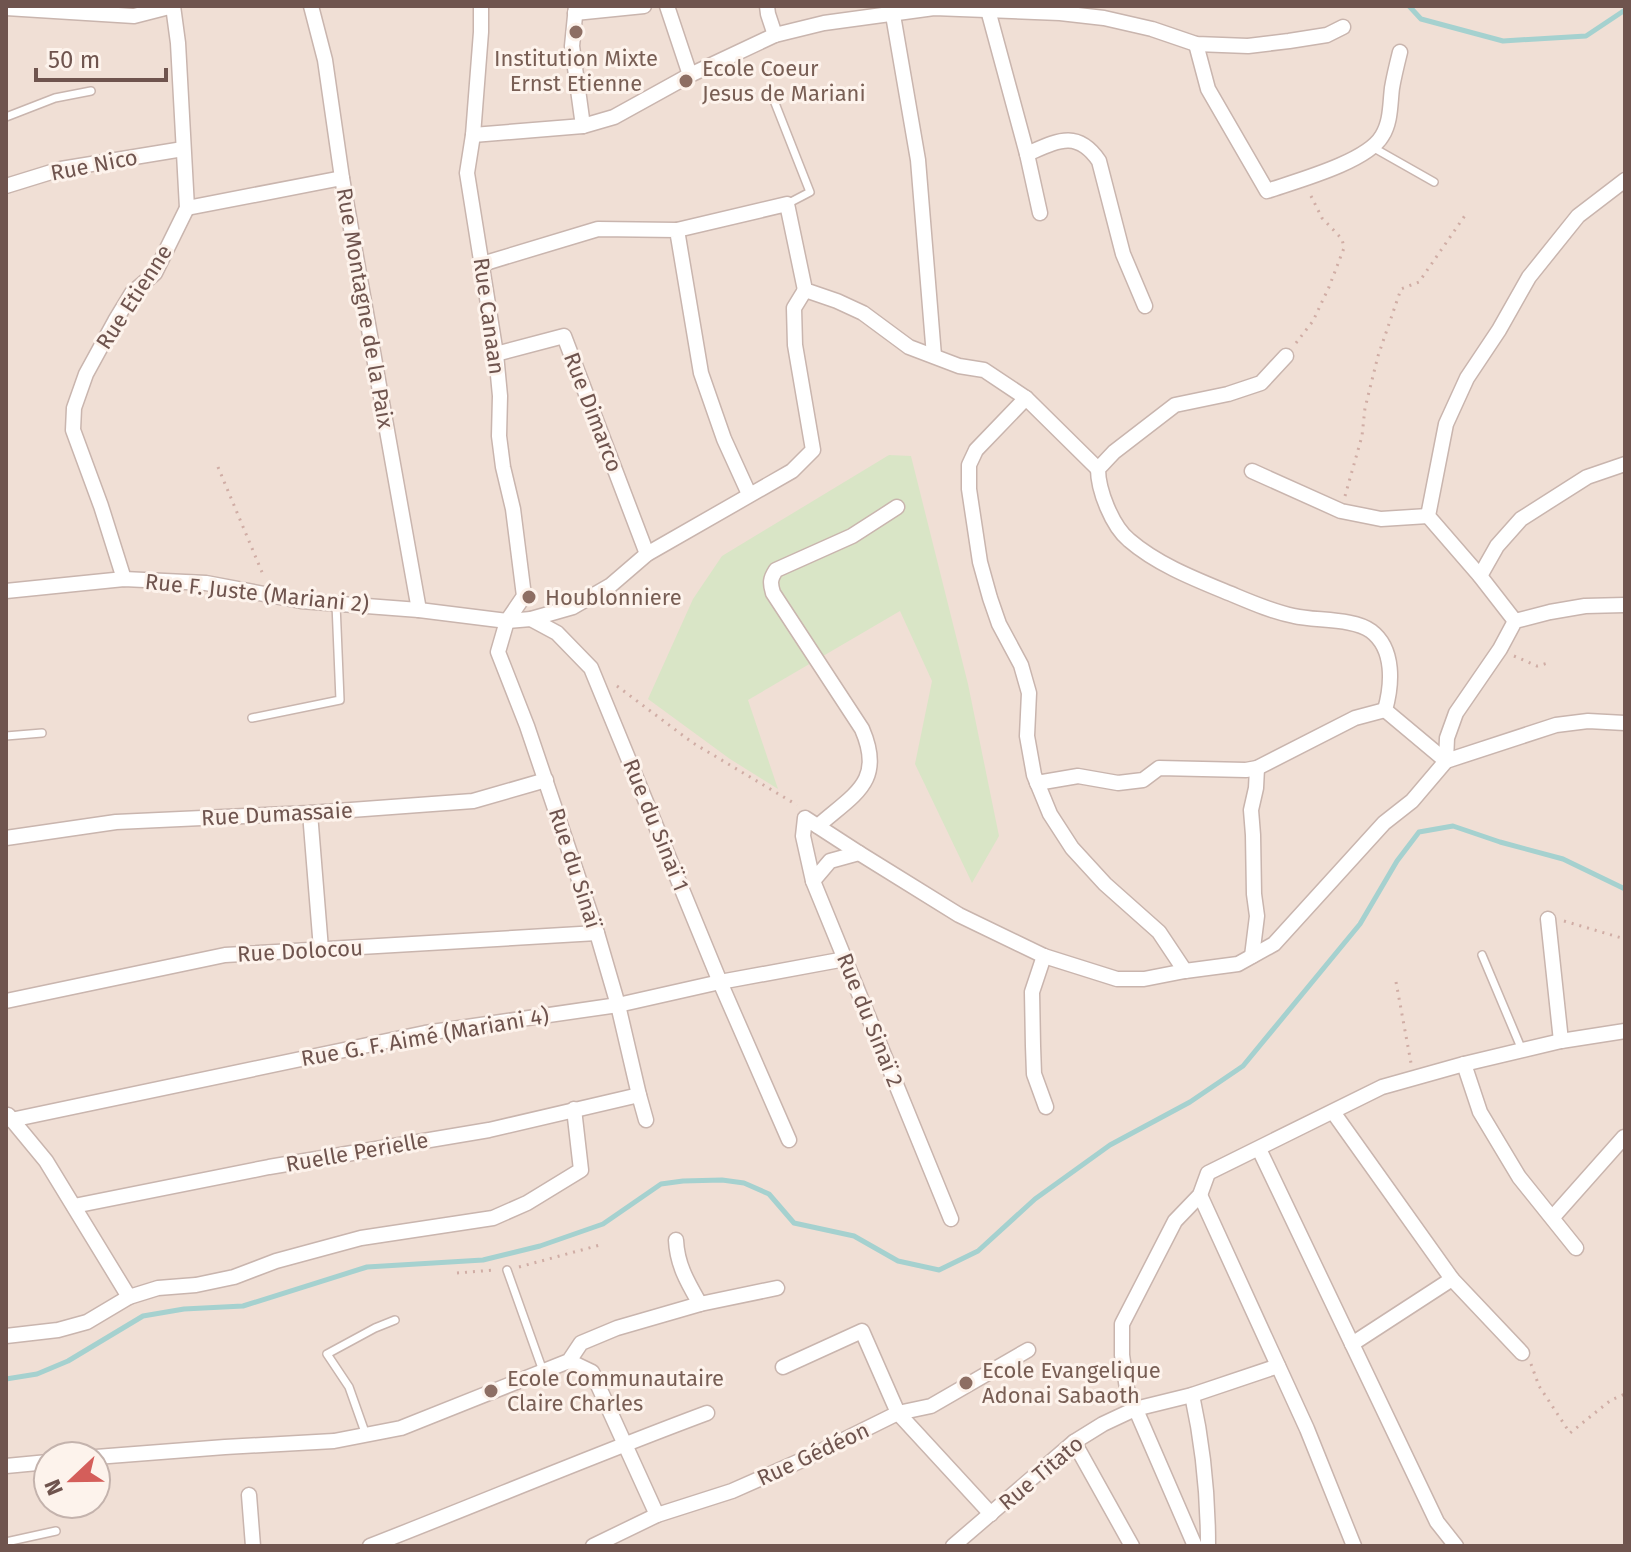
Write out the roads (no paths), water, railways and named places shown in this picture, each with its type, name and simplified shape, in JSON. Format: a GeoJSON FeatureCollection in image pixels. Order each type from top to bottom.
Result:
{"type":"FeatureCollection","features":[{"type":"Feature","properties":{"kind":"street"},"geometry":{"type":"LineString","coordinates":[[6,8],[112,10],[134,16],[173,6],[178,43],[187,208],[342,178]]}},
{"type":"Feature","properties":{"kind":"street","name":"Rue Montagne de la Paix"},"geometry":{"type":"LineString","coordinates":[[311,6],[325,60],[342,178],[419,610]]}},
{"type":"Feature","properties":{"kind":"street","name":"Rue Canaan"},"geometry":{"type":"LineString","coordinates":[[481,6],[473,135],[467,173],[496,354],[500,396],[499,436],[513,509],[524,596],[507,621]]}},
{"type":"Feature","properties":{"kind":"street"},"geometry":{"type":"LineString","coordinates":[[583,126],[572,46],[575,9],[644,6]]}},
{"type":"Feature","properties":{"kind":"street"},"geometry":{"type":"LineString","coordinates":[[667,6],[690,75]]}},
{"type":"Feature","properties":{"kind":"street"},"geometry":{"type":"LineString","coordinates":[[767,6],[775,35]]}},
{"type":"Feature","properties":{"kind":"street"},"geometry":{"type":"LineString","coordinates":[[473,135],[583,126],[614,117],[690,75],[775,35],[883,12],[934,8],[1060,13],[1104,18],[1152,29],[1196,44],[1248,46],[1327,35],[1343,27]]}},
{"type":"Feature","properties":{"kind":"street"},"geometry":{"type":"LineString","coordinates":[[988,10],[1040,213]]}},
{"type":"Feature","properties":{"kind":"street"},"geometry":{"type":"LineString","coordinates":[[883,12],[918,160],[934,356]]}},
{"type":"Feature","properties":{"kind":"street"},"geometry":{"type":"LineString","coordinates":[[1196,44],[1208,89],[1267,191],[1361,156],[1382,138],[1390,115],[1392,86],[1400,52]]}},
{"type":"Feature","properties":{"kind":"street"},"geometry":{"type":"LineString","coordinates":[[1027,154],[1058,140],[1074,140],[1091,149],[1099,161],[1123,254],[1145,306]]}},
{"type":"Feature","properties":{"kind":"street","name":"Rue Nico"},"geometry":{"type":"LineString","coordinates":[[6,186],[61,169],[183,149]]}},
{"type":"Feature","properties":{"kind":"street"},"geometry":{"type":"LineString","coordinates":[[1428,516],[1446,424],[1467,378],[1529,277],[1578,216],[1625,180]]}},
{"type":"Feature","properties":{"kind":"street"},"geometry":{"type":"LineString","coordinates":[[482,264],[598,229],[677,230],[787,204],[805,290],[863,313],[909,347],[959,366],[984,370],[1026,398],[1098,469]]}},
{"type":"Feature","properties":{"kind":"street","name":"Rue Etienne"},"geometry":{"type":"LineString","coordinates":[[124,579],[73,430],[74,408],[86,374],[115,321],[132,293],[155,273],[187,208]]}},
{"type":"Feature","properties":{"kind":"street"},"geometry":{"type":"LineString","coordinates":[[677,230],[701,373],[724,439],[749,494]]}},
{"type":"Feature","properties":{"kind":"street","name":"Rue F. Juste (Mariani 2)"},"geometry":{"type":"LineString","coordinates":[[6,591],[124,579],[206,583],[301,601],[419,610],[507,621],[531,619],[573,607],[611,585],[647,554],[792,471],[813,450],[795,345],[794,308],[805,290]]}},
{"type":"Feature","properties":{"kind":"street","name":"Rue Dimarco"},"geometry":{"type":"LineString","coordinates":[[496,354],[564,336],[647,554]]}},
{"type":"Feature","properties":{"kind":"street"},"geometry":{"type":"LineString","coordinates":[[1286,356],[1261,383],[1228,394],[1175,405],[1114,452],[1098,469],[1098,484],[1107,508],[1127,538],[1198,581],[1292,616],[1352,623],[1371,630],[1384,646],[1389,668],[1390,689],[1385,710]]}},
{"type":"Feature","properties":{"kind":"street"},"geometry":{"type":"LineString","coordinates":[[1026,398],[976,450],[969,465],[969,489],[980,562],[990,598],[999,624],[1021,665],[1029,693],[1027,736],[1034,775],[1050,814],[1072,848],[1105,884],[1159,932],[1185,971]]}},
{"type":"Feature","properties":{"kind":"street"},"geometry":{"type":"LineString","coordinates":[[1480,576],[1497,546],[1521,519],[1587,477],[1625,464]]}},
{"type":"Feature","properties":{"kind":"street"},"geometry":{"type":"LineString","coordinates":[[1252,471],[1341,511],[1381,519],[1428,516]]}},
{"type":"Feature","properties":{"kind":"street"},"geometry":{"type":"LineString","coordinates":[[897,507],[852,536],[776,570],[770,583],[773,593],[862,729],[869,746],[869,774],[860,788],[812,822],[959,915],[1044,956],[1117,979],[1144,979],[1238,964],[1274,944],[1384,823],[1412,801],[1446,761],[1556,725],[1588,721],[1625,723]]}},
{"type":"Feature","properties":{"kind":"street"},"geometry":{"type":"LineString","coordinates":[[1428,516],[1515,621]]}},
{"type":"Feature","properties":{"kind":"street"},"geometry":{"type":"LineString","coordinates":[[1446,761],[1447,738],[1456,713],[1500,649],[1515,621],[1585,606],[1625,605]]}},
{"type":"Feature","properties":{"kind":"street","name":"Rue du Sinaï 1"},"geometry":{"type":"LineString","coordinates":[[531,619],[557,633],[591,668],[720,982],[789,1140]]}},
{"type":"Feature","properties":{"kind":"street","name":"Rue du Sinaï"},"geometry":{"type":"LineString","coordinates":[[507,621],[498,652],[546,780],[597,933],[646,1120]]}},
{"type":"Feature","properties":{"kind":"street"},"geometry":{"type":"LineString","coordinates":[[1385,710],[1446,761]]}},
{"type":"Feature","properties":{"kind":"street"},"geometry":{"type":"LineString","coordinates":[[1037,783],[1078,776],[1118,783],[1143,780],[1159,768],[1257,768],[1355,718],[1385,710]]}},
{"type":"Feature","properties":{"kind":"street"},"geometry":{"type":"LineString","coordinates":[[1252,956],[1257,916],[1251,810],[1257,768]]}},
{"type":"Feature","properties":{"kind":"street","name":"Rue Dumassaie"},"geometry":{"type":"LineString","coordinates":[[6,838],[116,822],[310,813],[473,801],[546,780]]}},
{"type":"Feature","properties":{"kind":"street"},"geometry":{"type":"LineString","coordinates":[[310,813],[321,949]]}},
{"type":"Feature","properties":{"kind":"street","name":"Rue du Sinaï 2"},"geometry":{"type":"LineString","coordinates":[[812,822],[803,836],[813,881],[951,1219]]}},
{"type":"Feature","properties":{"kind":"street"},"geometry":{"type":"LineString","coordinates":[[813,881],[830,861],[859,853]]}},
{"type":"Feature","properties":{"kind":"street"},"geometry":{"type":"LineString","coordinates":[[1548,919],[1561,1041]]}},
{"type":"Feature","properties":{"kind":"street","name":"Rue Dolocou"},"geometry":{"type":"LineString","coordinates":[[6,1001],[225,955],[597,933]]}},
{"type":"Feature","properties":{"kind":"street"},"geometry":{"type":"LineString","coordinates":[[1044,956],[1032,992],[1034,1074],[1046,1107]]}},
{"type":"Feature","properties":{"kind":"street","name":"Rue G. F. Aimé (Mariani 4)"},"geometry":{"type":"LineString","coordinates":[[8,1117],[425,1033],[618,1005],[845,959]]}},
{"type":"Feature","properties":{"kind":"street"},"geometry":{"type":"LineString","coordinates":[[1195,1546],[1127,1389],[1122,1324],[1175,1221],[1200,1195],[1208,1173],[1382,1087],[1561,1041],[1625,1031]]}},
{"type":"Feature","properties":{"kind":"street"},"geometry":{"type":"LineString","coordinates":[[1464,1064],[1480,1112],[1519,1177],[1576,1248]]}},
{"type":"Feature","properties":{"kind":"street","name":"Ruelle Perielle"},"geometry":{"type":"LineString","coordinates":[[74,1206],[269,1167],[489,1130],[639,1095]]}},
{"type":"Feature","properties":{"kind":"street"},"geometry":{"type":"LineString","coordinates":[[6,1336],[58,1330],[87,1322],[129,1297],[158,1288],[196,1285],[234,1277],[276,1261],[361,1238],[493,1218],[527,1203],[581,1170],[574,1109]]}},
{"type":"Feature","properties":{"kind":"street"},"geometry":{"type":"LineString","coordinates":[[1333,1112],[1452,1279],[1522,1353]]}},
{"type":"Feature","properties":{"kind":"street"},"geometry":{"type":"LineString","coordinates":[[8,1117],[46,1161],[129,1297]]}},
{"type":"Feature","properties":{"kind":"street"},"geometry":{"type":"LineString","coordinates":[[1553,1217],[1625,1138]]}},
{"type":"Feature","properties":{"kind":"street"},"geometry":{"type":"LineString","coordinates":[[1259,1149],[1437,1522],[1456,1546]]}},
{"type":"Feature","properties":{"kind":"street"},"geometry":{"type":"LineString","coordinates":[[1200,1195],[1307,1429],[1354,1546]]}},
{"type":"Feature","properties":{"kind":"street"},"geometry":{"type":"LineString","coordinates":[[676,1240],[677,1257],[700,1304]]}},
{"type":"Feature","properties":{"kind":"street"},"geometry":{"type":"LineString","coordinates":[[1352,1344],[1452,1279]]}},
{"type":"Feature","properties":{"kind":"street"},"geometry":{"type":"LineString","coordinates":[[112,1456],[334,1441],[401,1428],[569,1361],[581,1343],[617,1328],[700,1304],[777,1288]]}},
{"type":"Feature","properties":{"kind":"street"},"geometry":{"type":"LineString","coordinates":[[783,1367],[862,1331],[898,1413],[991,1514]]}},
{"type":"Feature","properties":{"kind":"street","name":"Rue Gédéon"},"geometry":{"type":"LineString","coordinates":[[593,1546],[657,1515],[732,1491],[898,1413],[931,1406],[1028,1350]]}},
{"type":"Feature","properties":{"kind":"street"},"geometry":{"type":"LineString","coordinates":[[569,1361],[592,1372],[657,1515]]}},
{"type":"Feature","properties":{"kind":"street","name":"Rue Titato"},"geometry":{"type":"LineString","coordinates":[[953,1546],[1074,1442],[1103,1424],[1135,1409],[1192,1395],[1278,1366]]}},
{"type":"Feature","properties":{"kind":"street"},"geometry":{"type":"LineString","coordinates":[[1192,1395],[1208,1497],[1208,1546]]}},
{"type":"Feature","properties":{"kind":"street"},"geometry":{"type":"LineString","coordinates":[[378,1545],[707,1413]]}},
{"type":"Feature","properties":{"kind":"street"},"geometry":{"type":"LineString","coordinates":[[1074,1442],[1132,1546]]}},
{"type":"Feature","properties":{"kind":"street"},"geometry":{"type":"LineString","coordinates":[[6,1466],[32,1464]]}},
{"type":"Feature","properties":{"kind":"street"},"geometry":{"type":"LineString","coordinates":[[249,1495],[253,1546]]}},
{"type":"Feature","properties":{"kind":"lane"},"geometry":{"type":"LineString","coordinates":[[6,117],[55,98],[91,91]]}},
{"type":"Feature","properties":{"kind":"lane"},"geometry":{"type":"LineString","coordinates":[[773,98],[810,192],[787,204]]}},
{"type":"Feature","properties":{"kind":"lane"},"geometry":{"type":"LineString","coordinates":[[1372,147],[1434,182]]}},
{"type":"Feature","properties":{"kind":"lane"},"geometry":{"type":"LineString","coordinates":[[252,718],[340,700],[336,604]]}},
{"type":"Feature","properties":{"kind":"lane"},"geometry":{"type":"LineString","coordinates":[[6,736],[42,733]]}},
{"type":"Feature","properties":{"kind":"lane"},"geometry":{"type":"LineString","coordinates":[[1482,955],[1522,1050]]}},
{"type":"Feature","properties":{"kind":"lane"},"geometry":{"type":"LineString","coordinates":[[507,1270],[543,1371]]}},
{"type":"Feature","properties":{"kind":"lane"},"geometry":{"type":"LineString","coordinates":[[366,1435],[349,1387],[327,1354],[395,1320]]}},
{"type":"Feature","properties":{"kind":"lane"},"geometry":{"type":"LineString","coordinates":[[6,1542],[56,1531]]}},
{"type":"Feature","properties":{"kind":"waterway"},"geometry":{"type":"LineString","coordinates":[[1409,6],[1421,19],[1503,41],[1586,36],[1625,10]]}},
{"type":"Feature","properties":{"kind":"waterway"},"geometry":{"type":"LineString","coordinates":[[6,1379],[37,1374],[68,1361],[143,1316],[184,1309],[243,1306],[367,1267],[483,1260],[540,1246],[603,1224],[661,1184],[683,1181],[744,1183],[769,1194],[794,1223],[854,1236],[898,1261],[939,1270],[978,1251],[1035,1199],[1110,1145],[1190,1102],[1243,1066],[1360,924],[1397,861],[1419,832],[1453,826],[1563,859],[1625,889]]}},
{"type":"Feature","properties":{"kind":"place","name":"Institution Mixte Ernst Etienne"},"geometry":{"type":"Point","coordinates":[576,32]}},
{"type":"Feature","properties":{"kind":"place","name":"Ecole Coeur Jesus de Mariani"},"geometry":{"type":"Point","coordinates":[686,81]}},
{"type":"Feature","properties":{"kind":"place","name":"Houblonniere"},"geometry":{"type":"Point","coordinates":[529,597]}},
{"type":"Feature","properties":{"kind":"place","name":"Ecole Evangelique Adonai Sabaoth"},"geometry":{"type":"Point","coordinates":[966,1383]}},
{"type":"Feature","properties":{"kind":"place","name":"Ecole Communautaire Claire Charles"},"geometry":{"type":"Point","coordinates":[491,1391]}}]}
